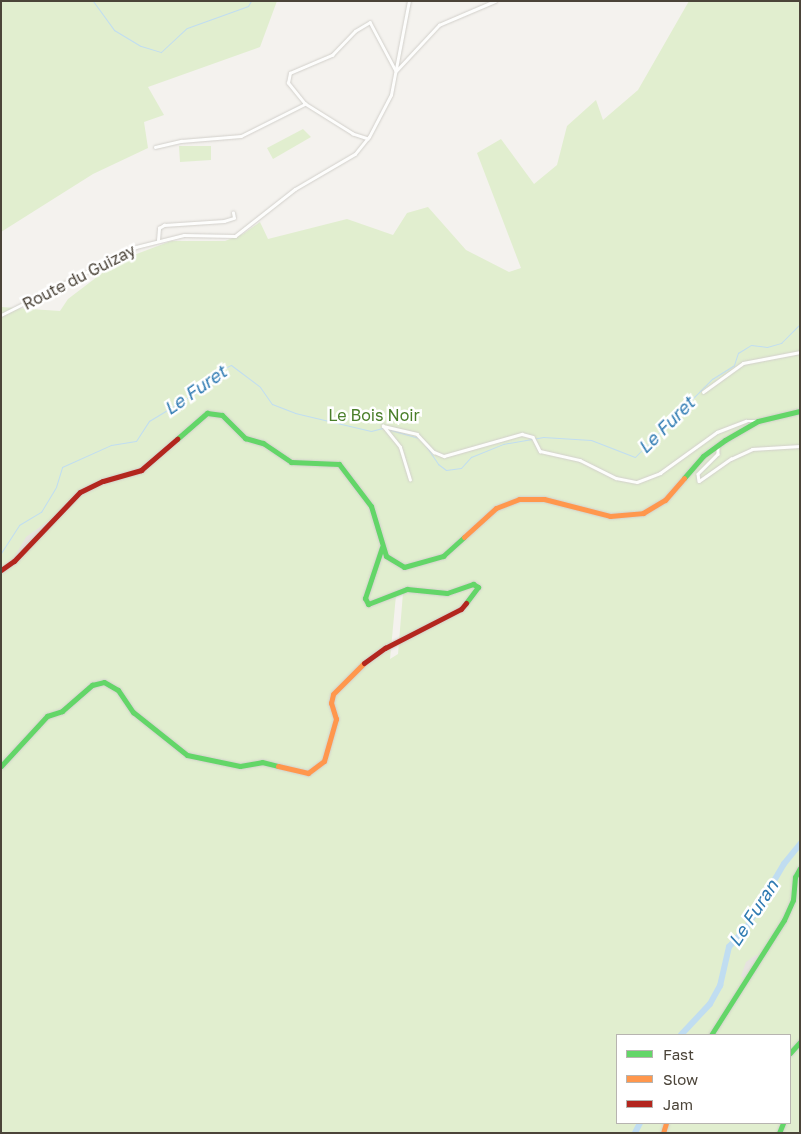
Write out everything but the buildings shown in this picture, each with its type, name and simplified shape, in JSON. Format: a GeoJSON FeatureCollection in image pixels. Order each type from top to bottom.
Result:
{"type":"FeatureCollection","features":[{"type":"Feature","properties":{"kind":"main road"},"geometry":{"type":"LineString","coordinates":[[1,570],[14,561],[85,489],[140,470],[199,418],[210,412],[222,415],[245,438],[263,443],[291,462],[339,464],[368,501],[386,556],[392,563],[404,567],[438,558],[452,550],[496,508],[519,499],[544,499],[610,516],[643,513],[670,496],[703,456],[717,445],[758,420],[800,411]]}},
{"type":"Feature","properties":{"kind":"main road"},"geometry":{"type":"LineString","coordinates":[[1,766],[47,716],[62,711],[85,690],[104,682],[118,690],[133,712],[187,755],[240,766],[262,762],[308,773],[324,761],[336,719],[331,702],[333,694],[353,671],[385,648],[461,610],[478,587],[473,584],[447,593],[407,589],[368,604],[365,598],[382,547]]}},
{"type":"Feature","properties":{"kind":"main road"},"geometry":{"type":"LineString","coordinates":[[713,1034],[775,938],[793,900],[795,877],[800,868]]}},
{"type":"Feature","properties":{"kind":"main road"},"geometry":{"type":"LineString","coordinates":[[791,1052],[800,1042]]}},
{"type":"Feature","properties":{"kind":"street","name":"Route du Guizay"},"geometry":{"type":"LineString","coordinates":[[1,315],[121,252],[158,240],[184,235],[235,236],[295,189],[355,154],[368,139],[387,105],[396,72],[400,36],[409,1]]}},
{"type":"Feature","properties":{"kind":"street"},"geometry":{"type":"LineString","coordinates":[[368,139],[353,134],[305,104],[288,83],[290,73],[332,55],[355,31],[370,22],[396,72],[438,25],[495,1]]}},
{"type":"Feature","properties":{"kind":"street"},"geometry":{"type":"LineString","coordinates":[[155,148],[181,141],[240,136],[305,104]]}},
{"type":"Feature","properties":{"kind":"street"},"geometry":{"type":"LineString","coordinates":[[158,240],[160,228],[164,225],[224,221],[234,218],[233,214]]}},
{"type":"Feature","properties":{"kind":"street"},"geometry":{"type":"LineString","coordinates":[[703,392],[728,371],[749,360],[800,352]]}},
{"type":"Feature","properties":{"kind":"street"},"geometry":{"type":"LineString","coordinates":[[410,480],[396,439],[383,427],[417,434],[434,452],[444,456],[522,434],[533,438],[540,452],[580,460],[616,478],[638,482],[660,473],[717,432],[740,423],[758,420]]}},
{"type":"Feature","properties":{"kind":"street"},"geometry":{"type":"LineString","coordinates":[[717,445],[718,454],[698,474],[699,481],[752,449],[800,446]]}},
{"type":"Feature","properties":{"kind":"green space"},"geometry":{"type":"Polygon","coordinates":[[[1,1],[277,1],[260,47],[148,87],[164,115],[144,122],[148,148],[93,174],[1,232],[1,1]]]}},
{"type":"Feature","properties":{"kind":"green space","name":"Le Bois Noir"},"geometry":{"type":"Polygon","coordinates":[[[689,1],[800,1],[800,1133],[1,1133],[1,307],[60,311],[68,299],[118,261],[171,241],[225,241],[243,234],[260,222],[268,239],[347,219],[393,235],[407,213],[428,207],[466,250],[509,272],[521,268],[477,153],[501,139],[534,184],[557,165],[567,126],[596,100],[603,120],[638,90],[689,1]],[[403,593],[396,595],[390,659],[398,654],[403,593]]]}},
{"type":"Feature","properties":{"kind":"green space"},"geometry":{"type":"Polygon","coordinates":[[[303,129],[311,137],[273,159],[267,148],[303,129]]]}},
{"type":"Feature","properties":{"kind":"green space"},"geometry":{"type":"Polygon","coordinates":[[[179,146],[211,146],[211,160],[180,162],[179,146]]]}},
{"type":"Feature","properties":{"kind":"shaded area"},"geometry":{"type":"Polygon","coordinates":[[[51,519],[14,558],[26,537],[51,519]]]}},
{"type":"Feature","properties":{"kind":"shaded area"},"geometry":{"type":"Polygon","coordinates":[[[756,955],[758,956],[744,978],[741,976],[746,962],[756,955]]]}},
{"type":"Feature","properties":{"kind":"waterway"},"geometry":{"type":"LineString","coordinates":[[93,1],[114,30],[141,46],[161,52],[187,28],[248,6],[251,1]]}},
{"type":"Feature","properties":{"kind":"waterway","name":"Le Furet"},"geometry":{"type":"LineString","coordinates":[[426,446],[438,464],[446,470],[461,468],[471,457],[503,444],[543,437],[591,440],[635,457],[712,379],[734,365],[738,353],[751,345],[767,347],[781,343],[800,324]]}},
{"type":"Feature","properties":{"kind":"waterway","name":"Le Furet"},"geometry":{"type":"LineString","coordinates":[[1,553],[19,525],[41,512],[56,487],[62,467],[111,445],[136,441],[149,421],[210,384],[223,369],[231,365],[260,387],[272,404],[295,413],[371,431],[383,428]]}},
{"type":"Feature","properties":{"kind":"waterway","name":"Le Furet"},"geometry":{"type":"LineString","coordinates":[[387,429],[419,438]]}},
{"type":"Feature","properties":{"kind":"waterway","name":"Le Furan"},"geometry":{"type":"LineString","coordinates":[[682,1034],[710,1004],[720,986],[729,947],[747,927],[784,864],[800,844]]}},
{"type":"Feature","properties":{"kind":"waterway","name":"Le Furan"},"geometry":{"type":"LineString","coordinates":[[635,1133],[640,1124]]}},
{"type":"Feature","properties":{"kind":"traffic: fast"},"geometry":{"type":"LineString","coordinates":[[684,478],[703,456],[725,440],[758,421],[800,411]]}},
{"type":"Feature","properties":{"kind":"traffic: fast"},"geometry":{"type":"LineString","coordinates":[[177,439],[207,413],[222,415],[245,438],[263,443],[291,462],[339,464],[371,506],[386,556],[404,567],[443,556],[464,537]]}},
{"type":"Feature","properties":{"kind":"traffic: fast"},"geometry":{"type":"LineString","coordinates":[[382,547],[365,598],[368,604],[407,589],[447,593],[473,584],[478,587],[466,603]]}},
{"type":"Feature","properties":{"kind":"traffic: fast"},"geometry":{"type":"LineString","coordinates":[[1,766],[47,716],[62,711],[92,685],[104,682],[118,690],[133,712],[187,755],[240,766],[262,762],[278,766]]}},
{"type":"Feature","properties":{"kind":"traffic: fast"},"geometry":{"type":"LineString","coordinates":[[712,1034],[784,920],[793,900],[795,877],[800,868]]}},
{"type":"Feature","properties":{"kind":"traffic: fast"},"geometry":{"type":"LineString","coordinates":[[791,1052],[800,1042]]}},
{"type":"Feature","properties":{"kind":"traffic: fast"},"geometry":{"type":"LineString","coordinates":[[779,1133],[783,1124]]}},
{"type":"Feature","properties":{"kind":"traffic: slow"},"geometry":{"type":"LineString","coordinates":[[464,537],[496,508],[519,499],[544,499],[610,516],[643,513],[665,500],[684,478]]}},
{"type":"Feature","properties":{"kind":"traffic: slow"},"geometry":{"type":"LineString","coordinates":[[278,766],[308,773],[324,761],[336,719],[331,703],[333,694],[364,663]]}},
{"type":"Feature","properties":{"kind":"traffic: slow"},"geometry":{"type":"LineString","coordinates":[[663,1133],[666,1124]]}},
{"type":"Feature","properties":{"kind":"traffic: jam"},"geometry":{"type":"LineString","coordinates":[[1,570],[14,561],[80,492],[103,481],[141,470],[177,439]]}},
{"type":"Feature","properties":{"kind":"traffic: jam"},"geometry":{"type":"LineString","coordinates":[[364,663],[385,648],[461,609],[466,603]]}}]}
